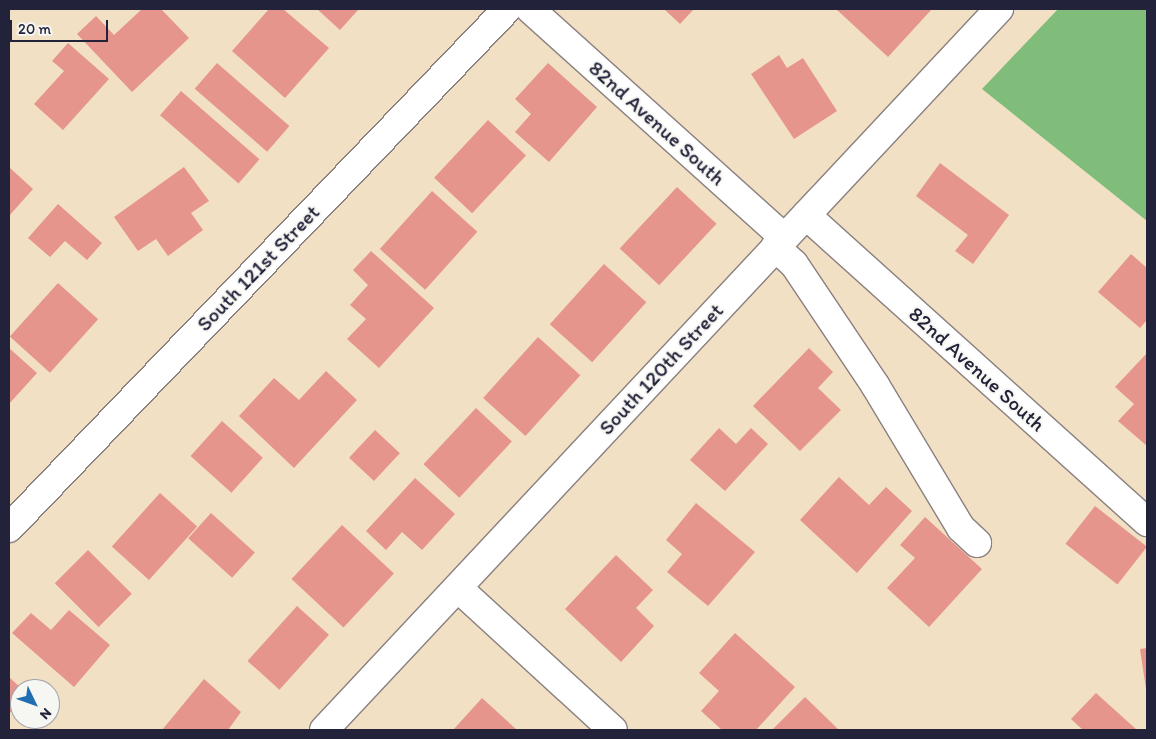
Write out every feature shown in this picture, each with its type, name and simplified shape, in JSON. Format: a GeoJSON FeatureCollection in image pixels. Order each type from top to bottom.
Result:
{"type":"FeatureCollection","features":[{"type":"Feature","properties":{"kind":"street","name":"South 121st Street"},"geometry":{"type":"LineString","coordinates":[[9,528],[507,9]]}},
{"type":"Feature","properties":{"kind":"street","name":"82nd Avenue South"},"geometry":{"type":"LineString","coordinates":[[530,9],[779,242],[875,384],[961,528],[977,543]]}},
{"type":"Feature","properties":{"kind":"street","name":"South 120th Street"},"geometry":{"type":"LineString","coordinates":[[324,730],[999,9]]}},
{"type":"Feature","properties":{"kind":"street","name":"82nd Avenue South"},"geometry":{"type":"LineString","coordinates":[[806,215],[1147,522]]}},
{"type":"Feature","properties":{"kind":"street"},"geometry":{"type":"LineString","coordinates":[[458,588],[613,730]]}},
{"type":"Feature","properties":{"kind":"green space"},"geometry":{"type":"Polygon","coordinates":[[[1058,9],[1147,9],[1147,221],[982,89],[1058,9]]]}},
{"type":"Feature","properties":{"kind":"building"},"geometry":{"type":"Polygon","coordinates":[[[142,9],[161,9],[189,38],[132,92],[77,34],[96,16],[114,35],[142,9]]]}},
{"type":"Feature","properties":{"kind":"building"},"geometry":{"type":"Polygon","coordinates":[[[269,9],[283,9],[329,48],[285,98],[232,51],[269,9]]]}},
{"type":"Feature","properties":{"kind":"building"},"geometry":{"type":"Polygon","coordinates":[[[317,9],[359,9],[340,30],[317,9]]]}},
{"type":"Feature","properties":{"kind":"building"},"geometry":{"type":"Polygon","coordinates":[[[664,9],[694,9],[680,24],[664,9]]]}},
{"type":"Feature","properties":{"kind":"building"},"geometry":{"type":"Polygon","coordinates":[[[836,9],[932,9],[888,57],[836,9]]]}},
{"type":"Feature","properties":{"kind":"building"},"geometry":{"type":"Polygon","coordinates":[[[68,43],[109,79],[63,130],[34,104],[64,71],[52,61],[68,43]]]}},
{"type":"Feature","properties":{"kind":"building"},"geometry":{"type":"Polygon","coordinates":[[[779,55],[787,68],[803,58],[837,111],[794,139],[751,74],[779,55]]]}},
{"type":"Feature","properties":{"kind":"building"},"geometry":{"type":"Polygon","coordinates":[[[217,63],[289,126],[267,152],[195,89],[217,63]]]}},
{"type":"Feature","properties":{"kind":"building"},"geometry":{"type":"Polygon","coordinates":[[[548,63],[597,107],[549,162],[515,132],[531,114],[515,99],[548,63]]]}},
{"type":"Feature","properties":{"kind":"building"},"geometry":{"type":"Polygon","coordinates":[[[181,91],[259,159],[238,183],[160,115],[181,91]]]}},
{"type":"Feature","properties":{"kind":"building"},"geometry":{"type":"Polygon","coordinates":[[[488,120],[526,155],[472,213],[434,178],[488,120]]]}},
{"type":"Feature","properties":{"kind":"building"},"geometry":{"type":"Polygon","coordinates":[[[940,163],[1009,215],[973,264],[955,251],[968,235],[916,196],[940,163]]]}},
{"type":"Feature","properties":{"kind":"building"},"geometry":{"type":"Polygon","coordinates":[[[9,167],[33,189],[9,216],[9,167]]]}},
{"type":"Feature","properties":{"kind":"building"},"geometry":{"type":"Polygon","coordinates":[[[184,167],[209,201],[191,213],[203,230],[168,256],[156,239],[138,251],[114,217],[184,167]]]}},
{"type":"Feature","properties":{"kind":"building"},"geometry":{"type":"Polygon","coordinates":[[[677,187],[716,224],[659,285],[620,248],[677,187]]]}},
{"type":"Feature","properties":{"kind":"building"},"geometry":{"type":"Polygon","coordinates":[[[432,191],[477,232],[425,290],[380,249],[432,191]]]}},
{"type":"Feature","properties":{"kind":"building"},"geometry":{"type":"Polygon","coordinates":[[[58,204],[102,243],[87,260],[65,241],[50,257],[28,238],[58,204]]]}},
{"type":"Feature","properties":{"kind":"building"},"geometry":{"type":"Polygon","coordinates":[[[371,251],[434,308],[379,368],[347,339],[366,319],[350,305],[368,285],[353,270],[371,251]]]}},
{"type":"Feature","properties":{"kind":"building"},"geometry":{"type":"Polygon","coordinates":[[[1131,254],[1147,268],[1147,320],[1140,328],[1098,292],[1131,254]]]}},
{"type":"Feature","properties":{"kind":"building"},"geometry":{"type":"Polygon","coordinates":[[[604,264],[646,302],[592,362],[550,324],[604,264]]]}},
{"type":"Feature","properties":{"kind":"building"},"geometry":{"type":"Polygon","coordinates":[[[58,283],[98,319],[50,373],[10,337],[58,283]]]}},
{"type":"Feature","properties":{"kind":"building"},"geometry":{"type":"Polygon","coordinates":[[[538,337],[580,375],[525,436],[483,398],[538,337]]]}},
{"type":"Feature","properties":{"kind":"building"},"geometry":{"type":"Polygon","coordinates":[[[9,348],[37,373],[9,404],[9,348]]]}},
{"type":"Feature","properties":{"kind":"building"},"geometry":{"type":"Polygon","coordinates":[[[809,348],[833,372],[818,388],[841,410],[800,451],[753,406],[809,348]]]}},
{"type":"Feature","properties":{"kind":"building"},"geometry":{"type":"Polygon","coordinates":[[[1147,353],[1147,446],[1118,421],[1134,404],[1115,387],[1147,353]]]}},
{"type":"Feature","properties":{"kind":"building"},"geometry":{"type":"Polygon","coordinates":[[[326,371],[357,400],[294,468],[239,416],[274,378],[299,400],[326,371]]]}},
{"type":"Feature","properties":{"kind":"building"},"geometry":{"type":"Polygon","coordinates":[[[476,408],[512,441],[459,498],[423,464],[476,408]]]}},
{"type":"Feature","properties":{"kind":"building"},"geometry":{"type":"Polygon","coordinates":[[[222,421],[263,458],[231,493],[191,456],[222,421]]]}},
{"type":"Feature","properties":{"kind":"building"},"geometry":{"type":"Polygon","coordinates":[[[719,428],[736,444],[751,428],[768,444],[725,491],[690,460],[719,428]]]}},
{"type":"Feature","properties":{"kind":"building"},"geometry":{"type":"Polygon","coordinates":[[[375,430],[400,453],[374,481],[349,458],[375,430]]]}},
{"type":"Feature","properties":{"kind":"building"},"geometry":{"type":"Polygon","coordinates":[[[839,477],[869,505],[886,487],[912,511],[857,573],[800,520],[839,477]]]}},
{"type":"Feature","properties":{"kind":"building"},"geometry":{"type":"Polygon","coordinates":[[[415,478],[455,514],[422,550],[402,532],[386,550],[366,531],[415,478]]]}},
{"type":"Feature","properties":{"kind":"building"},"geometry":{"type":"Polygon","coordinates":[[[160,493],[197,526],[149,580],[112,547],[160,493]]]}},
{"type":"Feature","properties":{"kind":"building"},"geometry":{"type":"Polygon","coordinates":[[[696,503],[755,552],[708,606],[667,572],[682,554],[666,540],[696,503]]]}},
{"type":"Feature","properties":{"kind":"building"},"geometry":{"type":"Polygon","coordinates":[[[1095,506],[1147,547],[1117,584],[1065,544],[1095,506]]]}},
{"type":"Feature","properties":{"kind":"building"},"geometry":{"type":"Polygon","coordinates":[[[211,513],[255,552],[232,578],[188,538],[211,513]]]}},
{"type":"Feature","properties":{"kind":"building"},"geometry":{"type":"Polygon","coordinates":[[[925,517],[982,569],[929,627],[887,588],[915,558],[900,545],[925,517]]]}},
{"type":"Feature","properties":{"kind":"building"},"geometry":{"type":"Polygon","coordinates":[[[342,525],[394,573],[343,628],[292,579],[342,525]]]}},
{"type":"Feature","properties":{"kind":"building"},"geometry":{"type":"Polygon","coordinates":[[[88,550],[132,594],[99,627],[55,583],[88,550]]]}},
{"type":"Feature","properties":{"kind":"building"},"geometry":{"type":"Polygon","coordinates":[[[616,555],[653,590],[636,608],[654,626],[621,662],[565,609],[616,555]]]}},
{"type":"Feature","properties":{"kind":"building"},"geometry":{"type":"Polygon","coordinates":[[[297,606],[329,635],[279,690],[247,661],[297,606]]]}},
{"type":"Feature","properties":{"kind":"building"},"geometry":{"type":"Polygon","coordinates":[[[69,610],[110,645],[74,687],[12,633],[31,613],[51,630],[69,610]]]}},
{"type":"Feature","properties":{"kind":"building"},"geometry":{"type":"Polygon","coordinates":[[[735,633],[795,687],[756,730],[722,730],[701,711],[719,691],[699,673],[735,633]]]}},
{"type":"Feature","properties":{"kind":"building"},"geometry":{"type":"Polygon","coordinates":[[[1147,648],[1147,689],[1146,689],[1140,649],[1147,648]]]}},
{"type":"Feature","properties":{"kind":"building"},"geometry":{"type":"Polygon","coordinates":[[[9,677],[11,679],[9,714],[9,677]]]}},
{"type":"Feature","properties":{"kind":"building"},"geometry":{"type":"Polygon","coordinates":[[[204,679],[241,712],[228,730],[162,730],[204,679]]]}},
{"type":"Feature","properties":{"kind":"building"},"geometry":{"type":"Polygon","coordinates":[[[1096,693],[1137,730],[1083,730],[1071,719],[1096,693]]]}},
{"type":"Feature","properties":{"kind":"building"},"geometry":{"type":"Polygon","coordinates":[[[805,697],[839,730],[772,730],[805,697]]]}},
{"type":"Feature","properties":{"kind":"building"},"geometry":{"type":"Polygon","coordinates":[[[482,698],[517,730],[453,730],[482,698]]]}}]}
